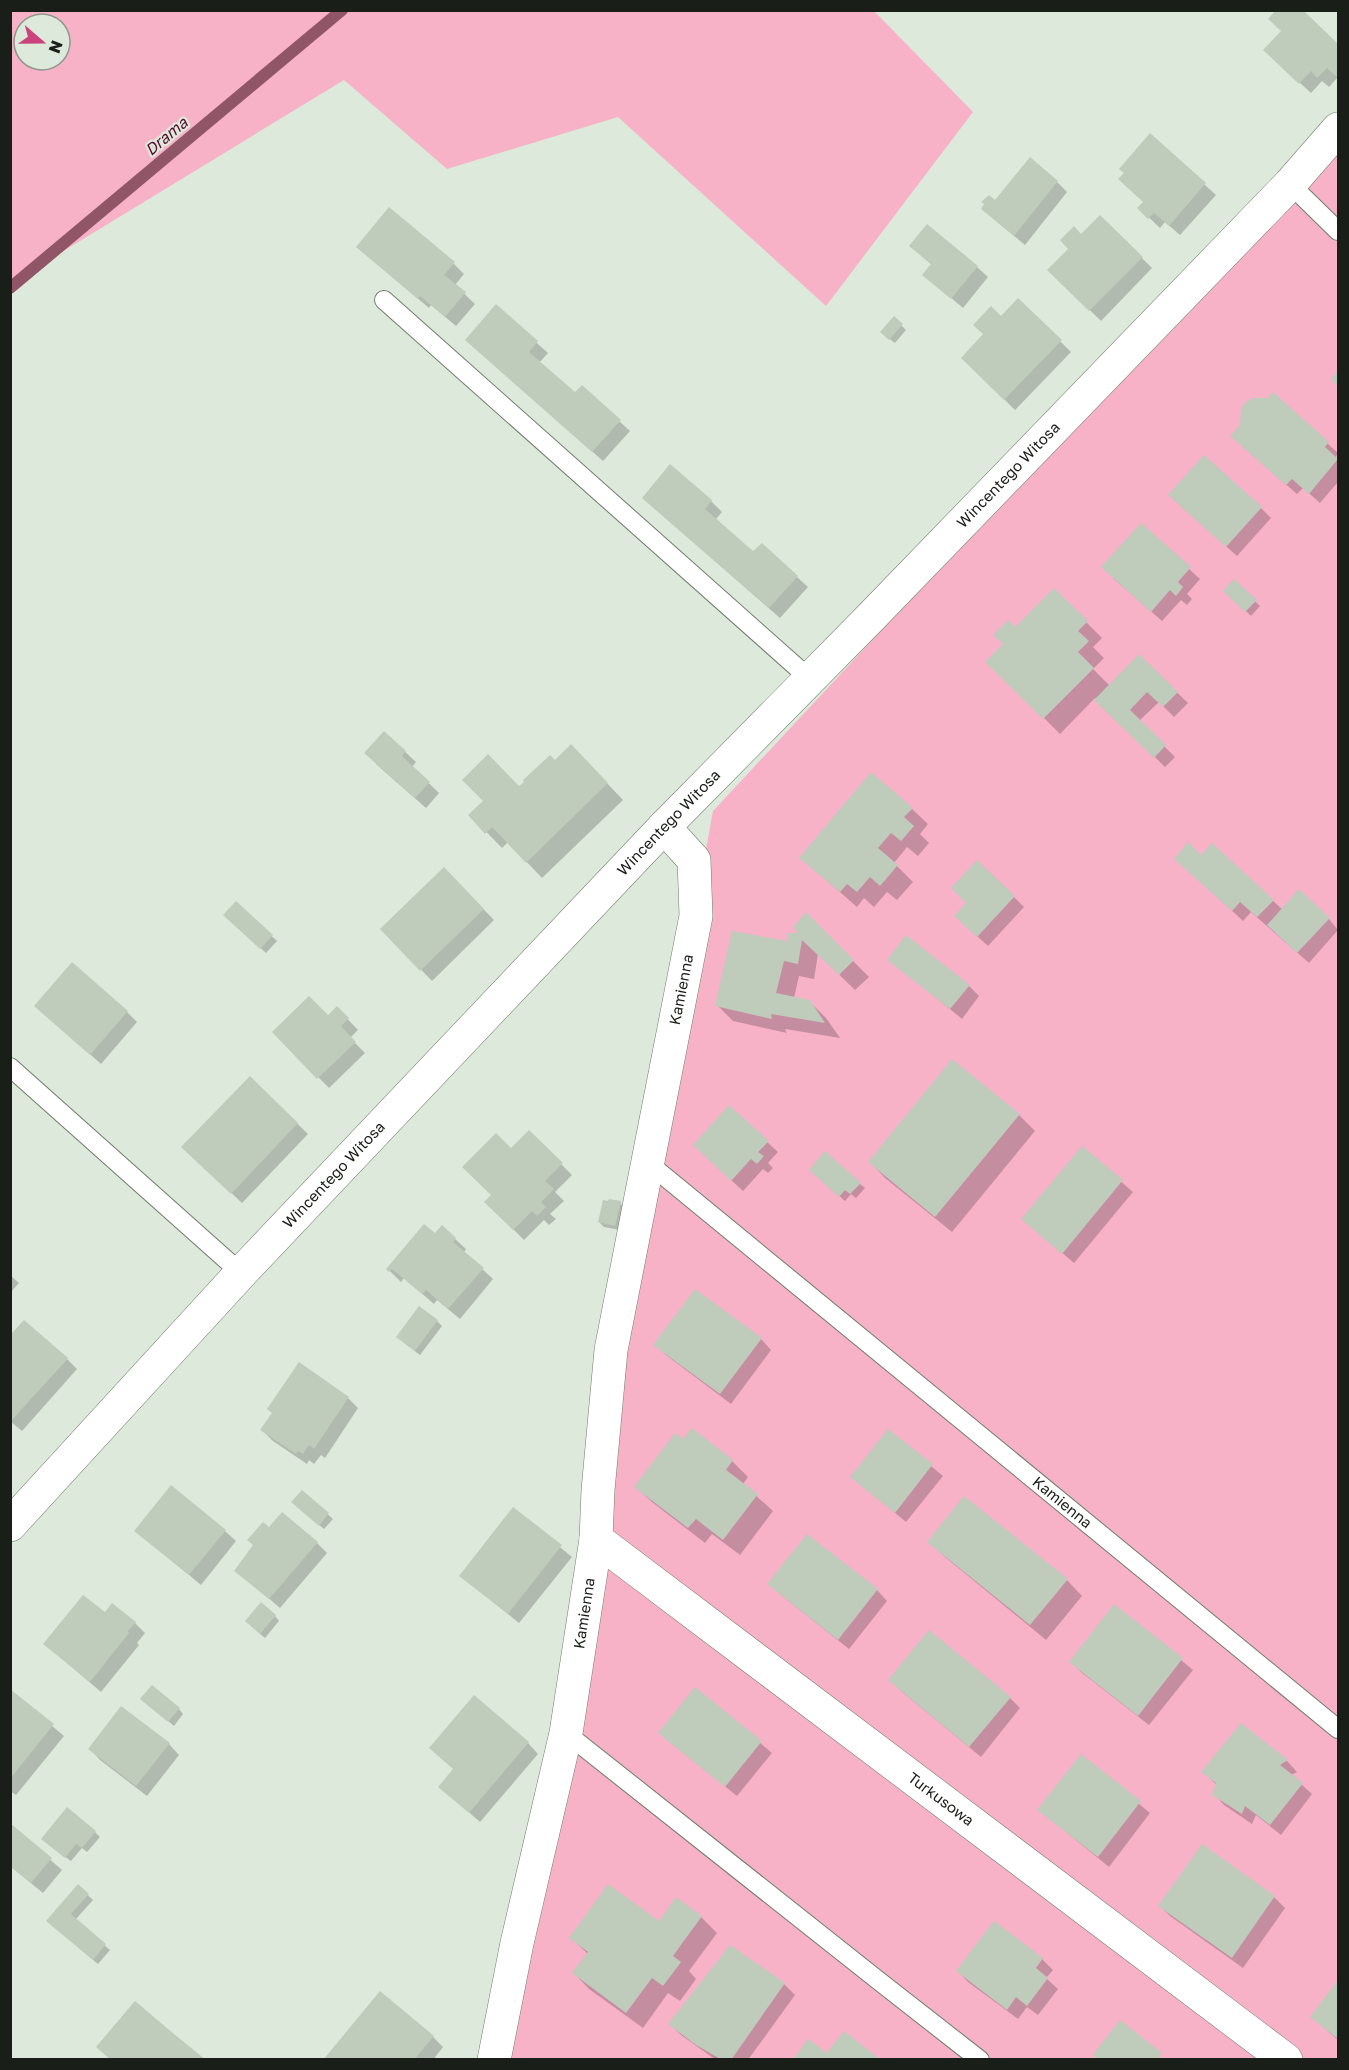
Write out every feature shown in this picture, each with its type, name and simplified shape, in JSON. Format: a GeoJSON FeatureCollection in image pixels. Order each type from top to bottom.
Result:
{"type":"FeatureCollection","features":[{"type":"Feature","properties":{"kind":"street","name":"Wincentego Witosa"},"geometry":{"type":"LineString","coordinates":[[10,1525],[241,1274],[664,827],[1290,184],[1338,129]]}},
{"type":"Feature","properties":{"kind":"street","name":"Kamienna"},"geometry":{"type":"LineString","coordinates":[[494,2060],[517,1943],[566,1733],[596,1539],[598,1490],[611,1350],[696,916],[693,860],[664,827]]}},
{"type":"Feature","properties":{"kind":"street","name":"Turkusowa"},"geometry":{"type":"LineString","coordinates":[[596,1539],[1286,2060]]}},
{"type":"Feature","properties":{"kind":"lane"},"geometry":{"type":"LineString","coordinates":[[1290,184],[1338,231]]}},
{"type":"Feature","properties":{"kind":"lane"},"geometry":{"type":"LineString","coordinates":[[384,300],[810,678]]}},
{"type":"Feature","properties":{"kind":"lane"},"geometry":{"type":"LineString","coordinates":[[10,1067],[241,1274]]}},
{"type":"Feature","properties":{"kind":"lane","name":"Kamienna"},"geometry":{"type":"LineString","coordinates":[[647,1162],[1338,1729]]}},
{"type":"Feature","properties":{"kind":"lane"},"geometry":{"type":"LineString","coordinates":[[566,1733],[980,2060]]}},
{"type":"Feature","properties":{"kind":"shaded area"},"geometry":{"type":"Polygon","coordinates":[[[11,10],[874,11],[973,112],[826,306],[618,117],[447,169],[344,80],[11,283],[11,10]]]}},
{"type":"Feature","properties":{"kind":"shaded area"},"geometry":{"type":"Polygon","coordinates":[[[1338,145],[1338,2059],[490,2060],[530,1900],[600,1426],[713,811],[1338,145]]]}},
{"type":"Feature","properties":{"kind":"building"},"geometry":{"type":"Polygon","coordinates":[[[1276,10],[1303,10],[1338,44],[1337,77],[1327,68],[1317,78],[1311,71],[1299,84],[1263,50],[1281,31],[1268,19],[1276,10]]]}},
{"type":"Feature","properties":{"kind":"building"},"geometry":{"type":"Polygon","coordinates":[[[1150,133],[1206,183],[1169,226],[1154,213],[1148,219],[1137,208],[1143,202],[1118,179],[1124,173],[1119,169],[1150,133]]]}},
{"type":"Feature","properties":{"kind":"building"},"geometry":{"type":"Polygon","coordinates":[[[1030,157],[1058,181],[1014,236],[981,209],[984,204],[981,202],[989,195],[995,200],[1030,157]]]}},
{"type":"Feature","properties":{"kind":"building"},"geometry":{"type":"Polygon","coordinates":[[[389,207],[455,262],[444,275],[466,292],[445,317],[420,296],[418,299],[356,247],[389,207]]]}},
{"type":"Feature","properties":{"kind":"building"},"geometry":{"type":"Polygon","coordinates":[[[1100,215],[1143,257],[1089,311],[1047,270],[1068,249],[1060,240],[1074,226],[1081,234],[1100,215]]]}},
{"type":"Feature","properties":{"kind":"building"},"geometry":{"type":"Polygon","coordinates":[[[927,224],[978,266],[951,299],[922,275],[931,264],[909,246],[927,224]]]}},
{"type":"Feature","properties":{"kind":"building"},"geometry":{"type":"Polygon","coordinates":[[[1018,298],[1062,340],[1004,400],[961,358],[983,334],[973,325],[991,306],[1001,316],[1018,298]]]}},
{"type":"Feature","properties":{"kind":"building"},"geometry":{"type":"Polygon","coordinates":[[[496,304],[538,341],[529,352],[575,392],[582,385],[621,420],[592,452],[465,340],[496,304]]]}},
{"type":"Feature","properties":{"kind":"building"},"geometry":{"type":"Polygon","coordinates":[[[894,316],[903,324],[889,340],[880,332],[894,316]]]}},
{"type":"Feature","properties":{"kind":"building"},"geometry":{"type":"Polygon","coordinates":[[[1338,371],[1338,386],[1331,379],[1338,371]]]}},
{"type":"Feature","properties":{"kind":"building"},"geometry":{"type":"Polygon","coordinates":[[[1273,392],[1329,442],[1325,447],[1338,459],[1309,494],[1292,479],[1286,485],[1230,436],[1240,425],[1241,408],[1246,402],[1253,398],[1268,398],[1273,392]]]}},
{"type":"Feature","properties":{"kind":"building"},"geometry":{"type":"Polygon","coordinates":[[[1204,455],[1262,507],[1226,547],[1168,495],[1204,455]]]}},
{"type":"Feature","properties":{"kind":"building"},"geometry":{"type":"Polygon","coordinates":[[[670,464],[712,500],[705,509],[753,551],[762,543],[798,576],[769,608],[642,498],[670,464]]]}},
{"type":"Feature","properties":{"kind":"building"},"geometry":{"type":"Polygon","coordinates":[[[1141,523],[1191,567],[1178,582],[1183,587],[1176,596],[1170,590],[1151,612],[1101,567],[1141,523]]]}},
{"type":"Feature","properties":{"kind":"building"},"geometry":{"type":"Polygon","coordinates":[[[1234,579],[1257,600],[1245,612],[1223,591],[1234,579]]]}},
{"type":"Feature","properties":{"kind":"building"},"geometry":{"type":"Polygon","coordinates":[[[1054,588],[1088,621],[1078,631],[1089,641],[1078,652],[1094,668],[1043,719],[985,662],[1003,644],[993,635],[1008,620],[1015,627],[1054,588]]]}},
{"type":"Feature","properties":{"kind":"building"},"geometry":{"type":"Polygon","coordinates":[[[1139,654],[1178,692],[1163,707],[1147,692],[1130,710],[1166,745],[1154,758],[1094,700],[1139,654]]]}},
{"type":"Feature","properties":{"kind":"building"},"geometry":{"type":"Polygon","coordinates":[[[384,731],[406,751],[402,756],[430,782],[415,798],[364,753],[384,731]]]}},
{"type":"Feature","properties":{"kind":"building"},"geometry":{"type":"Polygon","coordinates":[[[571,744],[608,783],[526,863],[492,827],[485,834],[468,815],[483,801],[462,780],[488,754],[519,786],[550,755],[555,760],[571,744]]]}},
{"type":"Feature","properties":{"kind":"building"},"geometry":{"type":"Polygon","coordinates":[[[871,772],[913,808],[904,817],[914,826],[901,841],[891,833],[878,848],[898,865],[880,886],[870,877],[857,892],[847,884],[840,892],[799,858],[871,772]]]}},
{"type":"Feature","properties":{"kind":"building"},"geometry":{"type":"Polygon","coordinates":[[[1188,842],[1201,855],[1212,843],[1274,900],[1257,917],[1240,902],[1232,911],[1174,859],[1188,842]]]}},
{"type":"Feature","properties":{"kind":"building"},"geometry":{"type":"Polygon","coordinates":[[[977,860],[1015,896],[977,937],[954,916],[966,903],[951,888],[977,860]]]}},
{"type":"Feature","properties":{"kind":"building"},"geometry":{"type":"Polygon","coordinates":[[[444,867],[484,909],[420,971],[380,929],[444,867]]]}},
{"type":"Feature","properties":{"kind":"building"},"geometry":{"type":"Polygon","coordinates":[[[1299,889],[1330,918],[1297,953],[1267,925],[1299,889]]]}},
{"type":"Feature","properties":{"kind":"building"},"geometry":{"type":"Polygon","coordinates":[[[236,901],[273,935],[260,949],[223,915],[236,901]]]}},
{"type":"Feature","properties":{"kind":"building"},"geometry":{"type":"Polygon","coordinates":[[[806,912],[854,960],[839,975],[802,940],[798,964],[784,961],[776,993],[810,1000],[825,1023],[771,1014],[772,1019],[715,1006],[732,931],[787,941],[788,933],[798,933],[793,927],[806,912]]]}},
{"type":"Feature","properties":{"kind":"building"},"geometry":{"type":"Polygon","coordinates":[[[906,935],[970,985],[950,1009],[887,960],[906,935]]]}},
{"type":"Feature","properties":{"kind":"building"},"geometry":{"type":"Polygon","coordinates":[[[72,962],[128,1011],[90,1055],[34,1006],[72,962]]]}},
{"type":"Feature","properties":{"kind":"building"},"geometry":{"type":"Polygon","coordinates":[[[309,996],[328,1015],[337,1006],[349,1018],[341,1026],[356,1042],[317,1079],[272,1032],[309,996]]]}},
{"type":"Feature","properties":{"kind":"building"},"geometry":{"type":"Polygon","coordinates":[[[952,1059],[1020,1114],[935,1217],[868,1162],[952,1059]]]}},
{"type":"Feature","properties":{"kind":"building"},"geometry":{"type":"Polygon","coordinates":[[[250,1076],[298,1123],[231,1194],[181,1147],[250,1076]]]}},
{"type":"Feature","properties":{"kind":"building"},"geometry":{"type":"Polygon","coordinates":[[[729,1105],[769,1141],[758,1152],[764,1156],[757,1164],[751,1159],[731,1181],[693,1145],[729,1105]]]}},
{"type":"Feature","properties":{"kind":"building"},"geometry":{"type":"Polygon","coordinates":[[[529,1130],[563,1163],[545,1181],[554,1189],[541,1202],[546,1207],[537,1216],[532,1211],[513,1230],[484,1202],[491,1195],[462,1167],[496,1133],[511,1148],[529,1130]]]}},
{"type":"Feature","properties":{"kind":"building"},"geometry":{"type":"Polygon","coordinates":[[[1082,1146],[1123,1180],[1062,1254],[1021,1219],[1082,1146]]]}},
{"type":"Feature","properties":{"kind":"building"},"geometry":{"type":"Polygon","coordinates":[[[825,1151],[861,1183],[850,1194],[845,1190],[839,1197],[809,1170],[825,1151]]]}},
{"type":"Feature","properties":{"kind":"building"},"geometry":{"type":"Polygon","coordinates":[[[609,1199],[621,1201],[615,1226],[598,1222],[603,1200],[608,1201],[609,1199]]]}},
{"type":"Feature","properties":{"kind":"building"},"geometry":{"type":"Polygon","coordinates":[[[424,1224],[435,1233],[442,1225],[456,1238],[453,1242],[484,1268],[448,1309],[426,1290],[422,1294],[392,1269],[389,1272],[386,1269],[424,1224]]]}},
{"type":"Feature","properties":{"kind":"building"},"geometry":{"type":"Polygon","coordinates":[[[695,1289],[762,1338],[720,1394],[653,1345],[695,1289]]]}},
{"type":"Feature","properties":{"kind":"building"},"geometry":{"type":"Polygon","coordinates":[[[419,1306],[438,1320],[415,1351],[396,1337],[419,1306]]]}},
{"type":"Feature","properties":{"kind":"building"},"geometry":{"type":"Polygon","coordinates":[[[24,1320],[68,1358],[10,1422],[10,1335],[24,1320]]]}},
{"type":"Feature","properties":{"kind":"building"},"geometry":{"type":"Polygon","coordinates":[[[299,1362],[349,1397],[314,1449],[309,1445],[303,1454],[298,1451],[296,1454],[260,1430],[272,1413],[267,1409],[299,1362]]]}},
{"type":"Feature","properties":{"kind":"building"},"geometry":{"type":"Polygon","coordinates":[[[692,1428],[733,1460],[726,1470],[758,1494],[723,1540],[696,1519],[688,1528],[634,1487],[675,1433],[683,1439],[692,1428]]]}},
{"type":"Feature","properties":{"kind":"building"},"geometry":{"type":"Polygon","coordinates":[[[888,1429],[933,1464],[895,1513],[850,1477],[888,1429]]]}},
{"type":"Feature","properties":{"kind":"building"},"geometry":{"type":"Polygon","coordinates":[[[171,1485],[226,1530],[189,1575],[134,1531],[171,1485]]]}},
{"type":"Feature","properties":{"kind":"building"},"geometry":{"type":"Polygon","coordinates":[[[302,1490],[329,1513],[319,1526],[291,1502],[302,1490]]]}},
{"type":"Feature","properties":{"kind":"building"},"geometry":{"type":"Polygon","coordinates":[[[964,1496],[1068,1579],[1030,1625],[927,1542],[964,1496]]]}},
{"type":"Feature","properties":{"kind":"building"},"geometry":{"type":"Polygon","coordinates":[[[513,1507],[562,1545],[508,1614],[459,1576],[513,1507]]]}},
{"type":"Feature","properties":{"kind":"building"},"geometry":{"type":"Polygon","coordinates":[[[282,1512],[318,1542],[269,1599],[234,1571],[253,1545],[247,1540],[263,1522],[269,1527],[282,1512]]]}},
{"type":"Feature","properties":{"kind":"building"},"geometry":{"type":"Polygon","coordinates":[[[807,1534],[878,1589],[838,1640],[767,1584],[807,1534]]]}},
{"type":"Feature","properties":{"kind":"building"},"geometry":{"type":"Polygon","coordinates":[[[83,1595],[105,1612],[112,1603],[136,1622],[90,1682],[43,1644],[83,1595]]]}},
{"type":"Feature","properties":{"kind":"building"},"geometry":{"type":"Polygon","coordinates":[[[261,1602],[276,1615],[260,1634],[245,1621],[261,1602]]]}},
{"type":"Feature","properties":{"kind":"building"},"geometry":{"type":"Polygon","coordinates":[[[1114,1604],[1183,1658],[1138,1716],[1069,1662],[1114,1604]]]}},
{"type":"Feature","properties":{"kind":"building"},"geometry":{"type":"Polygon","coordinates":[[[929,1630],[1011,1697],[969,1747],[888,1680],[929,1630]]]}},
{"type":"Feature","properties":{"kind":"building"},"geometry":{"type":"Polygon","coordinates":[[[152,1685],[180,1708],[168,1722],[140,1699],[152,1685]]]}},
{"type":"Feature","properties":{"kind":"building"},"geometry":{"type":"Polygon","coordinates":[[[695,1687],[762,1741],[725,1787],[658,1733],[695,1687]]]}},
{"type":"Feature","properties":{"kind":"building"},"geometry":{"type":"Polygon","coordinates":[[[10,1689],[54,1724],[10,1779],[10,1689]]]}},
{"type":"Feature","properties":{"kind":"building"},"geometry":{"type":"Polygon","coordinates":[[[474,1695],[529,1742],[469,1813],[438,1787],[453,1769],[429,1748],[474,1695]]]}},
{"type":"Feature","properties":{"kind":"building"},"geometry":{"type":"Polygon","coordinates":[[[121,1706],[170,1743],[136,1786],[88,1749],[121,1706]]]}},
{"type":"Feature","properties":{"kind":"building"},"geometry":{"type":"Polygon","coordinates":[[[1241,1723],[1288,1760],[1280,1765],[1303,1783],[1270,1825],[1245,1806],[1242,1814],[1212,1795],[1216,1783],[1201,1772],[1241,1723]]]}},
{"type":"Feature","properties":{"kind":"building"},"geometry":{"type":"Polygon","coordinates":[[[1081,1754],[1141,1801],[1098,1857],[1037,1810],[1081,1754]]]}},
{"type":"Feature","properties":{"kind":"building"},"geometry":{"type":"Polygon","coordinates":[[[67,1807],[96,1831],[82,1848],[76,1844],[65,1858],[41,1839],[67,1807]]]}},
{"type":"Feature","properties":{"kind":"building"},"geometry":{"type":"Polygon","coordinates":[[[10,1823],[52,1858],[31,1883],[10,1866],[10,1823]]]}},
{"type":"Feature","properties":{"kind":"building"},"geometry":{"type":"Polygon","coordinates":[[[1202,1844],[1275,1896],[1232,1958],[1158,1906],[1202,1844]]]}},
{"type":"Feature","properties":{"kind":"building"},"geometry":{"type":"Polygon","coordinates":[[[78,1884],[89,1894],[71,1914],[106,1944],[93,1960],[46,1921],[78,1884]]]}},
{"type":"Feature","properties":{"kind":"building"},"geometry":{"type":"Polygon","coordinates":[[[608,1884],[659,1921],[676,1897],[702,1916],[673,1956],[681,1962],[663,1986],[652,1978],[626,2013],[572,1973],[588,1952],[569,1938],[608,1884]]]}},
{"type":"Feature","properties":{"kind":"building"},"geometry":{"type":"Polygon","coordinates":[[[994,1921],[1043,1958],[1036,1968],[1048,1978],[1027,2006],[1016,1997],[1007,2010],[956,1971],[994,1921]]]}},
{"type":"Feature","properties":{"kind":"building"},"geometry":{"type":"Polygon","coordinates":[[[730,1945],[785,1983],[731,2060],[722,2060],[696,2045],[668,2024],[730,1945]]]}},
{"type":"Feature","properties":{"kind":"building"},"geometry":{"type":"Polygon","coordinates":[[[1338,1980],[1338,2039],[1310,2017],[1338,1980]]]}},
{"type":"Feature","properties":{"kind":"building"},"geometry":{"type":"Polygon","coordinates":[[[380,1991],[434,2036],[414,2060],[323,2060],[380,1991]]]}},
{"type":"Feature","properties":{"kind":"building"},"geometry":{"type":"Polygon","coordinates":[[[135,2001],[206,2060],[111,2060],[96,2047],[135,2001]]]}},
{"type":"Feature","properties":{"kind":"building"},"geometry":{"type":"Polygon","coordinates":[[[1120,2020],[1162,2053],[1159,2056],[1164,2060],[1095,2060],[1093,2055],[1120,2020]]]}},
{"type":"Feature","properties":{"kind":"building"},"geometry":{"type":"Polygon","coordinates":[[[844,2031],[881,2060],[793,2060],[808,2039],[827,2053],[844,2031]]]}},
{"type":"Feature","properties":{"kind":"waterway","name":"Drama"},"geometry":{"type":"LineString","coordinates":[[10,288],[342,10]]}}]}
